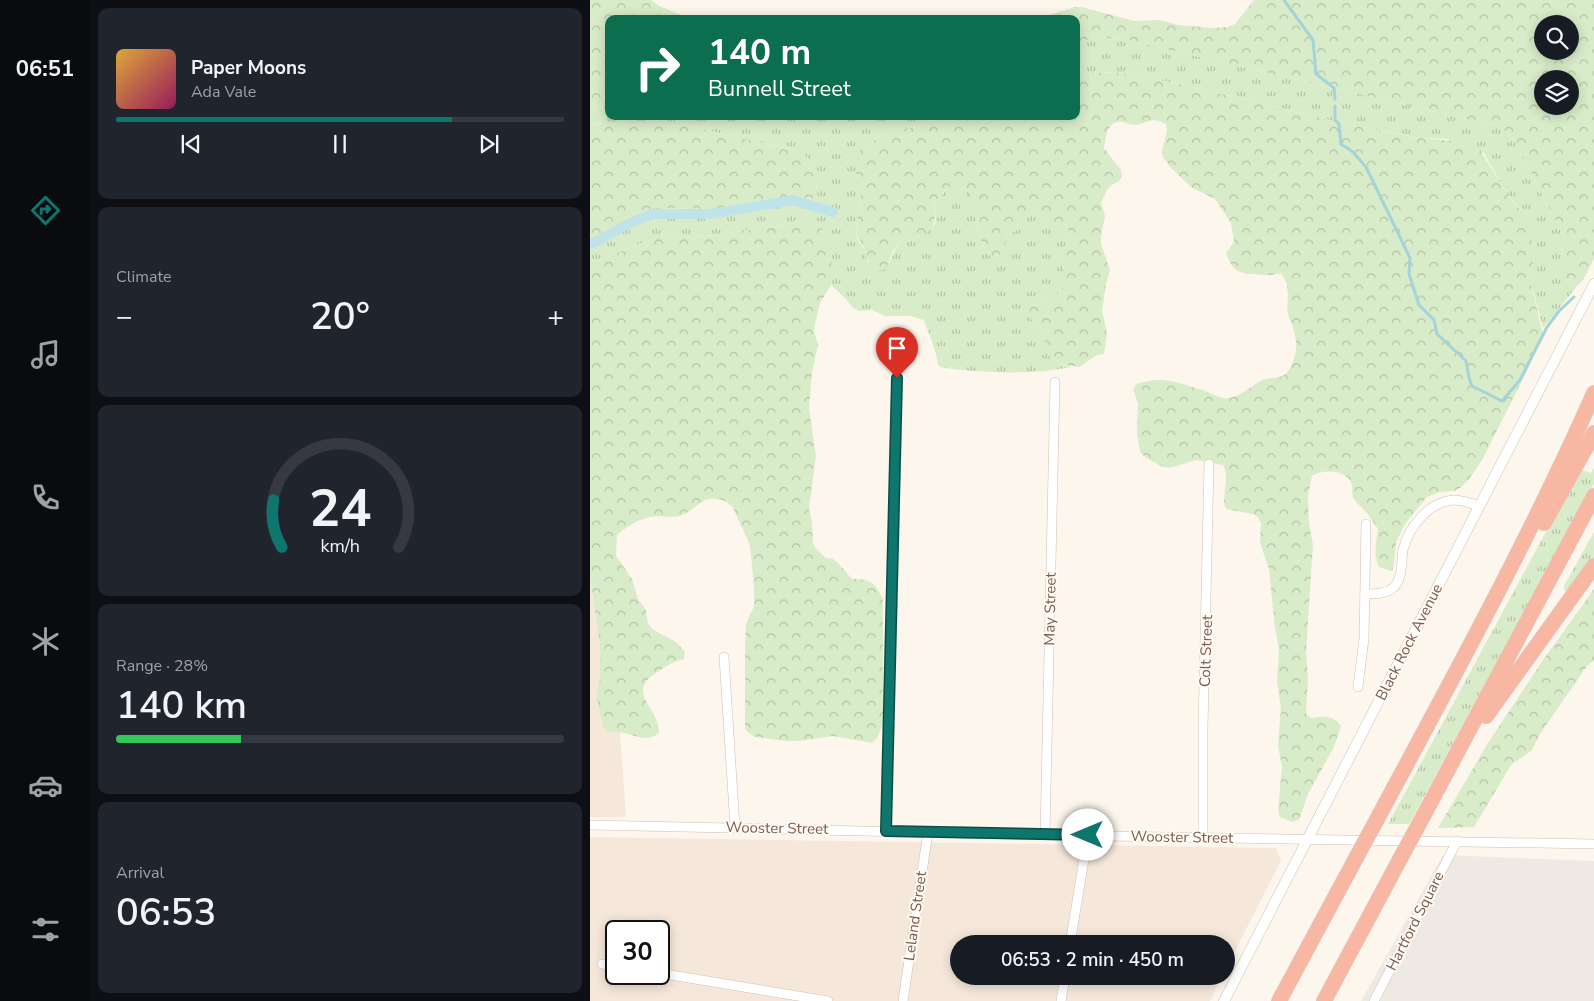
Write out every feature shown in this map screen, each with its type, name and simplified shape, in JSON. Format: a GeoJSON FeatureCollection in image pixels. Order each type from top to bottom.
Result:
{"type":"FeatureCollection","features":[{"type":"Feature","properties":{"kind":"highway"},"geometry":{"type":"LineString","coordinates":[[1279,1001],[1522,547],[1594,393]]}},
{"type":"Feature","properties":{"kind":"highway"},"geometry":{"type":"LineString","coordinates":[[1448,687],[1480,644],[1594,433]]}},
{"type":"Feature","properties":{"kind":"highway"},"geometry":{"type":"LineString","coordinates":[[1324,1001],[1594,496]]}},
{"type":"Feature","properties":{"kind":"highway"},"geometry":{"type":"LineString","coordinates":[[1442,782],[1497,699],[1594,566]]}},
{"type":"Feature","properties":{"kind":"street","name":"Black Rock Avenue"},"geometry":{"type":"LineString","coordinates":[[1224,1001],[1594,284]]}},
{"type":"Feature","properties":{"kind":"street"},"geometry":{"type":"LineString","coordinates":[[886,831],[897,378]]}},
{"type":"Feature","properties":{"kind":"street","name":"May Street"},"geometry":{"type":"LineString","coordinates":[[1045,835],[1055,382]]}},
{"type":"Feature","properties":{"kind":"street","name":"Colt Street"},"geometry":{"type":"LineString","coordinates":[[1203,837],[1203,727],[1209,464]]}},
{"type":"Feature","properties":{"kind":"street"},"geometry":{"type":"LineString","coordinates":[[1365,594],[1386,592],[1395,586],[1399,579],[1403,550],[1408,536],[1426,512],[1444,502],[1454,500],[1479,506]]}},
{"type":"Feature","properties":{"kind":"street"},"geometry":{"type":"LineString","coordinates":[[1358,687],[1364,639],[1366,524]]}},
{"type":"Feature","properties":{"kind":"street"},"geometry":{"type":"LineString","coordinates":[[724,657],[735,827]]}},
{"type":"Feature","properties":{"kind":"street","name":"Wooster Street"},"geometry":{"type":"LineString","coordinates":[[590,825],[1594,844]]}},
{"type":"Feature","properties":{"kind":"street","name":"Leland Street"},"geometry":{"type":"LineString","coordinates":[[903,1001],[928,832]]}},
{"type":"Feature","properties":{"kind":"street"},"geometry":{"type":"LineString","coordinates":[[1071,935],[1088,835]]}},
{"type":"Feature","properties":{"kind":"street","name":"Hartford Square"},"geometry":{"type":"LineString","coordinates":[[1374,1001],[1457,842]]}},
{"type":"Feature","properties":{"kind":"street"},"geometry":{"type":"LineString","coordinates":[[670,975],[828,1001]]}},
{"type":"Feature","properties":{"kind":"street"},"geometry":{"type":"LineString","coordinates":[[1060,1001],[1063,985]]}},
{"type":"Feature","properties":{"kind":"shaded area"},"geometry":{"type":"Polygon","coordinates":[[[607,553],[626,817],[590,817],[590,554],[607,553]]]}},
{"type":"Feature","properties":{"kind":"shaded area"},"geometry":{"type":"Polygon","coordinates":[[[590,837],[1276,848],[1281,860],[1235,951],[1235,935],[950,935],[950,985],[1218,985],[1210,1001],[590,1001],[590,837]]]}},
{"type":"Feature","properties":{"kind":"shaded area"},"geometry":{"type":"Polygon","coordinates":[[[1443,855],[1594,861],[1594,1001],[1361,1001],[1443,855]]]}},
{"type":"Feature","properties":{"kind":"green space"},"geometry":{"type":"Polygon","coordinates":[[[590,0],[651,0],[659,6],[681,15],[605,15],[605,112],[590,114],[590,0]]]}},
{"type":"Feature","properties":{"kind":"green space"},"geometry":{"type":"Polygon","coordinates":[[[1254,0],[1594,0],[1594,259],[1583,280],[1578,285],[1571,284],[1566,278],[1562,259],[1562,233],[1516,143],[1508,133],[1496,126],[1123,39],[1097,37],[1080,42],[1080,15],[1049,15],[1075,7],[1082,7],[1134,21],[1160,20],[1178,25],[1214,28],[1228,27],[1235,24],[1254,0]]]}},
{"type":"Feature","properties":{"kind":"green space"},"geometry":{"type":"Polygon","coordinates":[[[1097,37],[1123,39],[1496,126],[1508,133],[1516,143],[1562,233],[1562,259],[1571,284],[1578,285],[1543,328],[1530,279],[1534,258],[1517,206],[1504,189],[1484,153],[1447,139],[1421,138],[1346,124],[1179,84],[1128,74],[1101,72],[1080,77],[1080,42],[1097,37]]]}},
{"type":"Feature","properties":{"kind":"green space"},"geometry":{"type":"Polygon","coordinates":[[[1101,72],[1128,74],[1179,84],[1346,124],[1420,138],[1466,142],[1479,148],[1504,189],[1529,223],[1534,258],[1530,279],[1543,335],[1482,460],[1470,478],[1460,488],[1454,491],[1439,492],[1427,497],[1405,524],[1396,542],[1392,571],[1379,567],[1376,553],[1378,529],[1353,498],[1349,479],[1336,472],[1320,473],[1312,476],[1308,496],[1309,524],[1313,545],[1306,651],[1308,678],[1306,714],[1312,718],[1332,718],[1341,726],[1334,747],[1308,794],[1299,820],[1292,822],[1280,817],[1278,810],[1282,766],[1278,746],[1281,708],[1277,682],[1279,649],[1269,569],[1260,543],[1261,523],[1258,517],[1253,514],[1226,509],[1224,498],[1226,475],[1223,465],[1196,460],[1170,468],[1163,467],[1140,452],[1137,432],[1138,402],[1133,390],[1136,384],[1146,381],[1163,380],[1228,398],[1241,394],[1260,381],[1285,375],[1292,365],[1296,339],[1287,309],[1287,285],[1281,273],[1266,275],[1247,273],[1238,271],[1230,263],[1226,253],[1234,242],[1231,223],[1215,199],[1191,187],[1171,168],[1163,157],[1162,151],[1167,131],[1166,124],[1157,120],[1135,125],[1118,122],[1110,126],[1108,130],[1104,148],[1121,170],[1122,177],[1118,182],[1111,185],[1101,203],[1105,216],[1101,244],[1110,270],[1102,311],[1107,333],[1104,354],[1097,355],[1079,367],[1059,364],[1048,355],[1044,336],[1029,314],[1030,307],[1055,298],[1066,282],[1060,255],[1070,237],[1067,225],[1053,223],[1034,214],[1023,221],[1020,228],[1008,235],[1001,254],[994,257],[988,254],[977,234],[978,220],[971,194],[962,185],[957,185],[946,190],[934,204],[935,217],[932,227],[919,236],[900,243],[894,250],[885,269],[872,269],[856,232],[862,186],[856,174],[856,161],[861,149],[873,143],[881,133],[893,129],[913,128],[936,120],[1080,120],[1080,77],[1101,72]]]}},
{"type":"Feature","properties":{"kind":"green space"},"geometry":{"type":"Polygon","coordinates":[[[605,111],[605,120],[936,120],[913,128],[893,129],[876,137],[873,143],[861,149],[856,174],[862,186],[856,232],[857,238],[865,250],[868,263],[889,263],[898,244],[904,240],[919,236],[935,224],[934,204],[946,191],[957,185],[962,185],[971,194],[978,220],[977,234],[988,254],[994,257],[1001,254],[1008,235],[1020,228],[1027,217],[1034,214],[1053,223],[1067,225],[1070,237],[1060,255],[1066,282],[1055,298],[1030,307],[1032,320],[1044,336],[1048,349],[1059,364],[1072,367],[1040,371],[992,372],[944,368],[938,365],[924,320],[911,316],[885,316],[872,310],[859,311],[853,308],[831,285],[832,269],[824,242],[824,232],[800,222],[685,238],[659,236],[590,264],[590,239],[638,214],[654,208],[713,209],[769,199],[798,197],[815,199],[817,188],[810,165],[794,150],[688,126],[590,124],[590,114],[605,111]]]}},
{"type":"Feature","properties":{"kind":"green space"},"geometry":{"type":"Polygon","coordinates":[[[590,124],[688,126],[794,150],[806,156],[814,177],[818,198],[769,199],[713,209],[654,208],[638,214],[590,239],[590,124]]]}},
{"type":"Feature","properties":{"kind":"green space"},"geometry":{"type":"Polygon","coordinates":[[[800,222],[814,223],[820,226],[824,232],[825,246],[832,265],[833,279],[820,303],[814,331],[818,345],[812,372],[809,408],[816,456],[809,509],[813,543],[816,549],[826,558],[833,559],[838,563],[852,579],[868,581],[874,585],[883,599],[883,724],[877,738],[872,743],[833,736],[786,741],[756,737],[745,729],[746,624],[754,606],[750,545],[733,508],[727,502],[714,498],[706,500],[679,516],[656,516],[640,520],[617,535],[616,556],[632,579],[638,599],[646,610],[648,623],[652,629],[676,642],[685,652],[684,659],[656,673],[647,680],[644,687],[646,701],[655,716],[659,733],[652,737],[644,738],[624,733],[608,732],[603,727],[597,699],[600,680],[600,644],[590,575],[590,264],[659,236],[685,238],[800,222]]]}},
{"type":"Feature","properties":{"kind":"green space"},"geometry":{"type":"Polygon","coordinates":[[[1594,468],[1594,484],[1409,824],[1388,824],[1580,469],[1591,473],[1594,468]]]}},
{"type":"Feature","properties":{"kind":"green space"},"geometry":{"type":"Polygon","coordinates":[[[1594,532],[1594,558],[1579,578],[1565,592],[1564,586],[1594,532]]]}},
{"type":"Feature","properties":{"kind":"green space"},"geometry":{"type":"Polygon","coordinates":[[[1594,589],[1594,660],[1587,666],[1540,734],[1532,750],[1511,765],[1474,827],[1438,828],[1488,743],[1543,660],[1594,589]]]}},
{"type":"Feature","properties":{"kind":"waterway"},"geometry":{"type":"LineString","coordinates":[[1284,0],[1313,40],[1316,74],[1334,88],[1335,99]]}},
{"type":"Feature","properties":{"kind":"waterway"},"geometry":{"type":"LineString","coordinates":[[1335,106],[1335,120],[1339,124],[1341,144],[1353,152],[1366,167],[1410,258],[1409,274],[1419,305],[1434,320],[1437,334],[1466,361],[1472,386],[1502,401],[1520,380],[1547,327],[1559,311],[1574,297]]}},
{"type":"Feature","properties":{"kind":"waterway"},"geometry":{"type":"LineString","coordinates":[[590,244],[652,214],[711,214],[793,200],[833,212]]}},
{"type":"Feature","properties":{"kind":"route"},"geometry":{"type":"LineString","coordinates":[[897,378],[886,831],[1088,835]]}}]}
